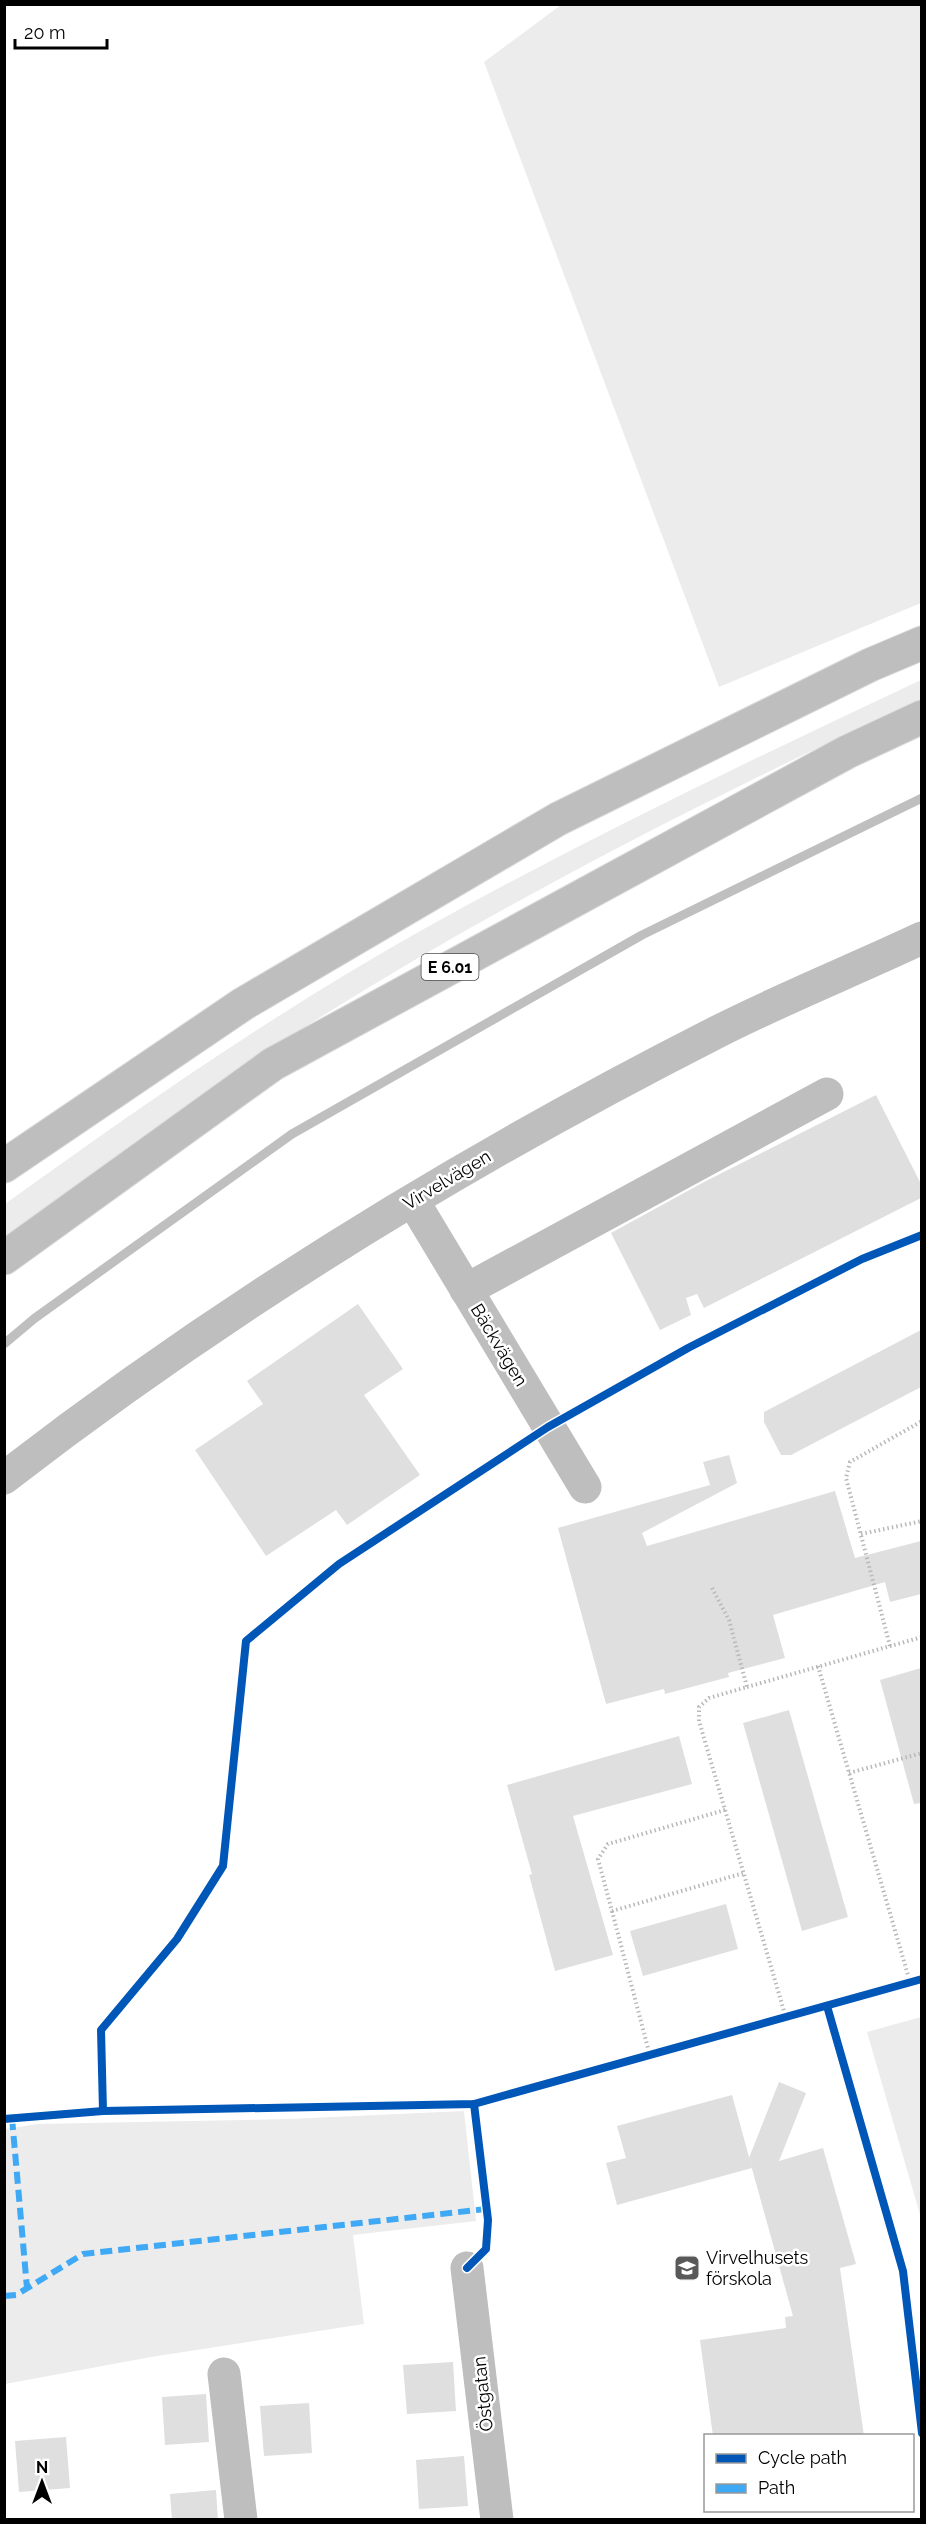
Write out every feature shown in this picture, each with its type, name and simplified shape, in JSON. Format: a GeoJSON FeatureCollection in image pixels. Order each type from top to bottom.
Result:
{"type":"FeatureCollection","features":[{"type":"Feature","properties":{"kind":"main road"},"geometry":{"type":"LineString","coordinates":[[4,1166],[243,1004],[558,819],[870,665],[921,644]]}},
{"type":"Feature","properties":{"kind":"main road","name":"E 6.01"},"geometry":{"type":"LineString","coordinates":[[4,1258],[273,1064],[847,752],[921,717]]}},
{"type":"Feature","properties":{"kind":"main road","name":"Virvelvägen"},"geometry":{"type":"LineString","coordinates":[[4,1478],[179,1349],[325,1254],[528,1131],[709,1036],[919,946]]}},
{"type":"Feature","properties":{"kind":"main road"},"geometry":{"type":"LineString","coordinates":[[466,1290],[826,1094]]}},
{"type":"Feature","properties":{"kind":"main road","name":"Bäckvägen"},"geometry":{"type":"LineString","coordinates":[[413,1201],[585,1487]]}},
{"type":"Feature","properties":{"kind":"main road","name":"Östgatan"},"geometry":{"type":"LineString","coordinates":[[467,2268],[497,2520]]}},
{"type":"Feature","properties":{"kind":"main road"},"geometry":{"type":"LineString","coordinates":[[224,2373],[241,2520]]}},
{"type":"Feature","properties":{"kind":"path"},"geometry":{"type":"LineString","coordinates":[[890,1646],[846,1478],[850,1462],[921,1421]]}},
{"type":"Feature","properties":{"kind":"path"},"geometry":{"type":"LineString","coordinates":[[861,1534],[921,1521]]}},
{"type":"Feature","properties":{"kind":"path"},"geometry":{"type":"LineString","coordinates":[[712,1588],[729,1620],[747,1687]]}},
{"type":"Feature","properties":{"kind":"path"},"geometry":{"type":"LineString","coordinates":[[786,2018],[699,1721],[699,1707],[709,1698],[921,1637]]}},
{"type":"Feature","properties":{"kind":"path"},"geometry":{"type":"LineString","coordinates":[[818,1666],[910,1982]]}},
{"type":"Feature","properties":{"kind":"path"},"geometry":{"type":"LineString","coordinates":[[849,1773],[921,1753]]}},
{"type":"Feature","properties":{"kind":"path"},"geometry":{"type":"LineString","coordinates":[[650,2056],[598,1859],[608,1844],[725,1810]]}},
{"type":"Feature","properties":{"kind":"path"},"geometry":{"type":"LineString","coordinates":[[612,1911],[744,1873]]}},
{"type":"Feature","properties":{"kind":"path"},"geometry":{"type":"LineString","coordinates":[[899,1985],[921,1978]]}},
{"type":"Feature","properties":{"kind":"path"},"geometry":{"type":"LineString","coordinates":[[775,2021],[796,2015]]}},
{"type":"Feature","properties":{"kind":"path"},"geometry":{"type":"LineString","coordinates":[[638,2059],[661,2053]]}},
{"type":"Feature","properties":{"kind":"shaded area"},"geometry":{"type":"Polygon","coordinates":[[[561,5],[921,5],[921,603],[719,687],[484,62],[561,5]]]}},
{"type":"Feature","properties":{"kind":"shaded area"},"geometry":{"type":"Polygon","coordinates":[[[921,680],[921,699],[756,778],[592,861],[353,997],[206,1092],[5,1239],[5,1204],[158,1096],[315,993],[483,896],[732,770],[921,680]]]}},
{"type":"Feature","properties":{"kind":"shaded area"},"geometry":{"type":"Polygon","coordinates":[[[922,2017],[921,2218],[867,2032],[922,2017]]]}},
{"type":"Feature","properties":{"kind":"shaded area"},"geometry":{"type":"Polygon","coordinates":[[[464,2111],[476,2221],[353,2235],[364,2324],[151,2357],[5,2384],[5,2129],[38,2124],[290,2119],[464,2111]]]}},
{"type":"Feature","properties":{"kind":"building"},"geometry":{"type":"Polygon","coordinates":[[[876,1095],[921,1184],[921,1198],[704,1308],[697,1294],[686,1298],[691,1315],[660,1330],[611,1233],[704,1182],[876,1095]]]}},
{"type":"Feature","properties":{"kind":"building"},"geometry":{"type":"Polygon","coordinates":[[[358,1304],[403,1369],[364,1395],[420,1475],[347,1525],[336,1510],[266,1556],[195,1450],[263,1404],[247,1381],[358,1304]]]}},
{"type":"Feature","properties":{"kind":"building"},"geometry":{"type":"Polygon","coordinates":[[[921,1330],[921,1387],[791,1455],[781,1455],[764,1422],[764,1412],[921,1330]]]}},
{"type":"Feature","properties":{"kind":"building"},"geometry":{"type":"Polygon","coordinates":[[[729,1455],[737,1483],[642,1533],[647,1546],[835,1491],[855,1558],[921,1541],[921,1594],[890,1602],[885,1582],[773,1615],[785,1658],[728,1673],[729,1677],[665,1694],[664,1689],[606,1704],[558,1528],[710,1485],[703,1462],[729,1455]]]}},
{"type":"Feature","properties":{"kind":"building"},"geometry":{"type":"Polygon","coordinates":[[[921,1668],[921,1803],[914,1804],[880,1680],[921,1668]]]}},
{"type":"Feature","properties":{"kind":"building"},"geometry":{"type":"Polygon","coordinates":[[[789,1710],[848,1917],[802,1931],[743,1723],[789,1710]]]}},
{"type":"Feature","properties":{"kind":"building"},"geometry":{"type":"Polygon","coordinates":[[[679,1736],[692,1784],[573,1816],[613,1955],[555,1971],[529,1875],[532,1874],[507,1785],[679,1736]]]}},
{"type":"Feature","properties":{"kind":"building"},"geometry":{"type":"Polygon","coordinates":[[[726,1904],[738,1949],[643,1976],[630,1931],[726,1904]]]}},
{"type":"Feature","properties":{"kind":"building"},"geometry":{"type":"Polygon","coordinates":[[[779,2082],[806,2093],[779,2161],[823,2148],[856,2264],[840,2268],[864,2434],[713,2434],[700,2340],[786,2328],[785,2317],[793,2316],[749,2158],[779,2082]]]}},
{"type":"Feature","properties":{"kind":"building"},"geometry":{"type":"Polygon","coordinates":[[[732,2095],[752,2168],[617,2205],[606,2163],[626,2158],[617,2126],[732,2095]]]}},
{"type":"Feature","properties":{"kind":"building"},"geometry":{"type":"Polygon","coordinates":[[[453,2362],[456,2411],[407,2414],[403,2365],[453,2362]]]}},
{"type":"Feature","properties":{"kind":"building"},"geometry":{"type":"Polygon","coordinates":[[[206,2394],[209,2442],[165,2445],[162,2397],[206,2394]]]}},
{"type":"Feature","properties":{"kind":"building"},"geometry":{"type":"Polygon","coordinates":[[[309,2403],[312,2453],[264,2456],[260,2406],[309,2403]]]}},
{"type":"Feature","properties":{"kind":"building"},"geometry":{"type":"Polygon","coordinates":[[[66,2437],[70,2488],[19,2492],[15,2441],[66,2437]]]}},
{"type":"Feature","properties":{"kind":"building"},"geometry":{"type":"Polygon","coordinates":[[[464,2456],[468,2506],[419,2509],[416,2460],[464,2456]]]}},
{"type":"Feature","properties":{"kind":"building"},"geometry":{"type":"Polygon","coordinates":[[[216,2490],[218,2520],[172,2520],[170,2494],[216,2490]]]}},
{"type":"Feature","properties":{"kind":"waterway"},"geometry":{"type":"LineString","coordinates":[[4,1344],[35,1318],[292,1134],[642,935],[922,798]]}},
{"type":"Feature","properties":{"kind":"marked path"},"geometry":{"type":"LineString","coordinates":[[12,2118],[27,2288]]}},
{"type":"Feature","properties":{"kind":"marked path"},"geometry":{"type":"LineString","coordinates":[[4,2296],[16,2295],[83,2254],[486,2209]]}},
{"type":"Feature","properties":{"kind":"cycle path"},"geometry":{"type":"LineString","coordinates":[[103,2111],[101,2030],[177,1939],[223,1866],[246,1641],[339,1564],[548,1427],[688,1348],[862,1259],[922,1235]]}},
{"type":"Feature","properties":{"kind":"cycle path"},"geometry":{"type":"LineString","coordinates":[[4,2119],[103,2111],[474,2104],[922,1979]]}},
{"type":"Feature","properties":{"kind":"cycle path"},"geometry":{"type":"LineString","coordinates":[[827,2006],[903,2271],[922,2433]]}},
{"type":"Feature","properties":{"kind":"cycle path"},"geometry":{"type":"LineString","coordinates":[[467,2268],[486,2249],[488,2220],[474,2104]]}},
{"type":"Feature","properties":{"kind":"place","name":"Virvelhusets förskola"},"geometry":{"type":"Point","coordinates":[687,2268]}}]}
